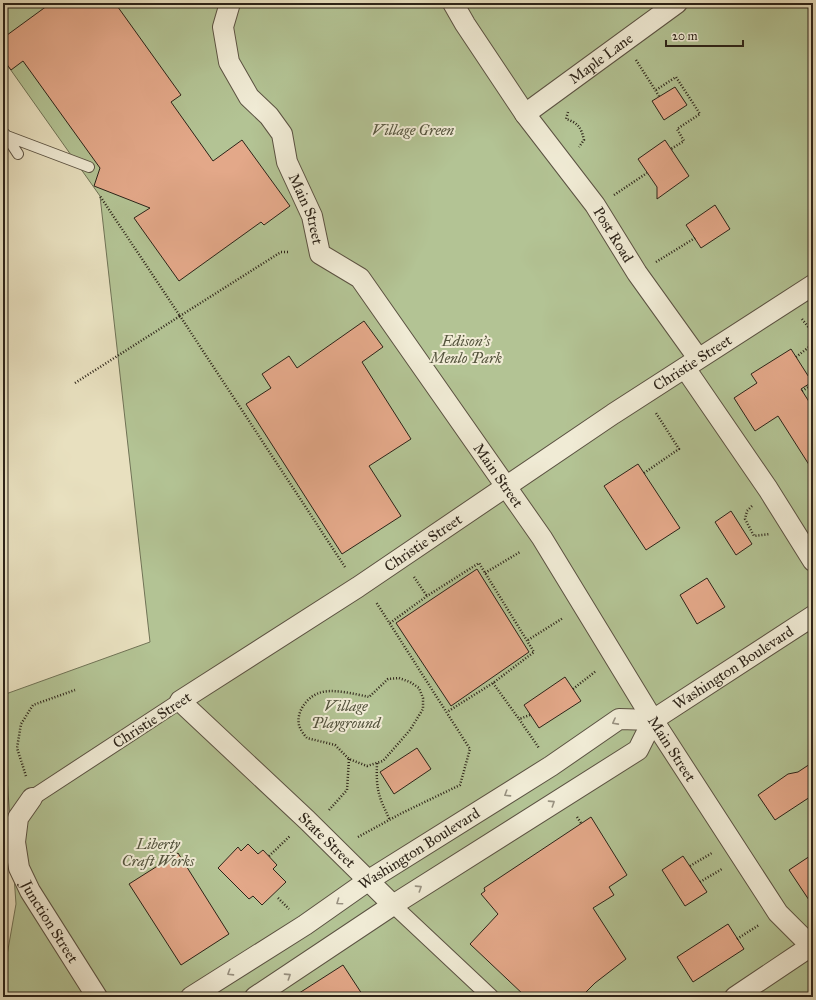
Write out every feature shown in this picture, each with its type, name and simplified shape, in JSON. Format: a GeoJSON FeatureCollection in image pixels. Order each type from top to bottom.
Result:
{"type":"FeatureCollection","features":[{"type":"Feature","properties":{"kind":"street","name":"Main Street"},"geometry":{"type":"LineString","coordinates":[[230,3],[224,27],[229,62],[249,97],[269,116],[282,134],[287,162],[312,216],[320,254],[360,278],[542,538],[653,720],[778,912],[812,946]]}},
{"type":"Feature","properties":{"kind":"street"},"geometry":{"type":"LineString","coordinates":[[453,3],[465,24],[525,114]]}},
{"type":"Feature","properties":{"kind":"street","name":"Maple Lane"},"geometry":{"type":"LineString","coordinates":[[525,114],[677,3]]}},
{"type":"Feature","properties":{"kind":"street","name":"Post Road"},"geometry":{"type":"LineString","coordinates":[[525,114],[595,205],[813,561]]}},
{"type":"Feature","properties":{"kind":"street","name":"Christie Street"},"geometry":{"type":"LineString","coordinates":[[32,798],[358,587],[644,394],[813,285]]}},
{"type":"Feature","properties":{"kind":"street","name":"Washington Boulevard"},"geometry":{"type":"LineString","coordinates":[[192,997],[305,925],[369,880],[551,766],[619,719],[653,720],[813,616]]}},
{"type":"Feature","properties":{"kind":"street","name":"State Street"},"geometry":{"type":"LineString","coordinates":[[180,701],[491,997]]}},
{"type":"Feature","properties":{"kind":"street"},"geometry":{"type":"LineString","coordinates":[[255,997],[393,905],[638,750],[653,720]]}},
{"type":"Feature","properties":{"kind":"street","name":"Junction Street"},"geometry":{"type":"LineString","coordinates":[[32,798],[18,818],[15,842],[19,868],[30,891],[97,997]]}},
{"type":"Feature","properties":{"kind":"street"},"geometry":{"type":"LineString","coordinates":[[735,997],[812,946]]}},
{"type":"Feature","properties":{"kind":"lane"},"geometry":{"type":"LineString","coordinates":[[5,135],[18,154]]}},
{"type":"Feature","properties":{"kind":"lane"},"geometry":{"type":"LineString","coordinates":[[5,135],[89,167]]}},
{"type":"Feature","properties":{"kind":"path"},"geometry":{"type":"LineString","coordinates":[[487,6],[493,3]]}},
{"type":"Feature","properties":{"kind":"path"},"geometry":{"type":"LineString","coordinates":[[635,59],[659,96]]}},
{"type":"Feature","properties":{"kind":"path"},"geometry":{"type":"LineString","coordinates":[[656,90],[676,77],[700,114],[677,129],[684,141],[671,149]]}},
{"type":"Feature","properties":{"kind":"path"},"geometry":{"type":"LineString","coordinates":[[595,205],[648,173]]}},
{"type":"Feature","properties":{"kind":"path"},"geometry":{"type":"LineString","coordinates":[[100,196],[358,587]]}},
{"type":"Feature","properties":{"kind":"path"},"geometry":{"type":"LineString","coordinates":[[637,273],[695,238]]}},
{"type":"Feature","properties":{"kind":"path"},"geometry":{"type":"LineString","coordinates":[[75,383],[281,252],[288,252]]}},
{"type":"Feature","properties":{"kind":"path"},"geometry":{"type":"LineString","coordinates":[[796,357],[813,344]]}},
{"type":"Feature","properties":{"kind":"path"},"geometry":{"type":"LineString","coordinates":[[802,391],[813,384]]}},
{"type":"Feature","properties":{"kind":"path"},"geometry":{"type":"LineString","coordinates":[[644,394],[679,450],[644,473]]}},
{"type":"Feature","properties":{"kind":"path"},"geometry":{"type":"LineString","coordinates":[[756,501],[747,511],[745,519],[754,536],[764,536],[777,533]]}},
{"type":"Feature","properties":{"kind":"path"},"geometry":{"type":"LineString","coordinates":[[484,573],[520,552]]}},
{"type":"Feature","properties":{"kind":"path"},"geometry":{"type":"LineString","coordinates":[[390,623],[427,596],[479,563],[528,640],[534,652],[493,683],[447,712]]}},
{"type":"Feature","properties":{"kind":"path"},"geometry":{"type":"LineString","coordinates":[[410,570],[427,596]]}},
{"type":"Feature","properties":{"kind":"path"},"geometry":{"type":"LineString","coordinates":[[356,838],[460,785],[470,748],[375,601]]}},
{"type":"Feature","properties":{"kind":"path"},"geometry":{"type":"LineString","coordinates":[[528,640],[563,618]]}},
{"type":"Feature","properties":{"kind":"path"},"geometry":{"type":"LineString","coordinates":[[573,689],[596,671]]}},
{"type":"Feature","properties":{"kind":"path"},"geometry":{"type":"LineString","coordinates":[[398,678],[410,682],[419,688],[423,698],[424,709],[410,730],[383,761],[377,762],[367,766],[349,758],[335,744],[307,738],[299,725],[300,712],[306,702],[319,693],[343,692],[369,697],[388,679],[398,678]]}},
{"type":"Feature","properties":{"kind":"path"},"geometry":{"type":"LineString","coordinates":[[493,683],[543,754]]}},
{"type":"Feature","properties":{"kind":"path"},"geometry":{"type":"LineString","coordinates":[[32,798],[17,748],[21,724],[33,705],[74,690]]}},
{"type":"Feature","properties":{"kind":"path"},"geometry":{"type":"LineString","coordinates":[[519,719],[530,715]]}},
{"type":"Feature","properties":{"kind":"path"},"geometry":{"type":"LineString","coordinates":[[328,811],[347,790],[349,758]]}},
{"type":"Feature","properties":{"kind":"path"},"geometry":{"type":"LineString","coordinates":[[377,762],[376,785],[381,802],[390,820]]}},
{"type":"Feature","properties":{"kind":"path"},"geometry":{"type":"LineString","coordinates":[[269,856],[294,832]]}},
{"type":"Feature","properties":{"kind":"green space","name":"Edison's Menlo Park"},"geometry":{"type":"Polygon","coordinates":[[[3,3],[813,3],[813,997],[3,997],[3,978],[16,904],[3,721],[3,695],[150,642],[100,196],[3,59],[3,3]]]}},
{"type":"Feature","properties":{"kind":"building"},"geometry":{"type":"Polygon","coordinates":[[[51,3],[115,3],[181,95],[171,102],[213,161],[242,140],[290,206],[264,225],[261,222],[179,281],[134,218],[150,208],[94,186],[100,168],[23,61],[11,70],[3,59],[3,38],[51,3]]]}},
{"type":"Feature","properties":{"kind":"building"},"geometry":{"type":"Polygon","coordinates":[[[675,87],[687,105],[664,120],[652,101],[675,87]]]}},
{"type":"Feature","properties":{"kind":"building"},"geometry":{"type":"Polygon","coordinates":[[[665,140],[689,176],[657,199],[657,187],[638,159],[665,140]]]}},
{"type":"Feature","properties":{"kind":"building"},"geometry":{"type":"Polygon","coordinates":[[[715,205],[730,229],[701,248],[686,225],[715,205]]]}},
{"type":"Feature","properties":{"kind":"building"},"geometry":{"type":"Polygon","coordinates":[[[364,321],[383,347],[362,362],[411,439],[369,466],[401,516],[342,554],[246,404],[271,388],[262,374],[289,356],[297,368],[364,321]]]}},
{"type":"Feature","properties":{"kind":"building"},"geometry":{"type":"Polygon","coordinates":[[[791,349],[812,382],[801,389],[813,408],[813,471],[778,416],[755,431],[734,398],[757,383],[751,374],[791,349]]]}},
{"type":"Feature","properties":{"kind":"building"},"geometry":{"type":"Polygon","coordinates":[[[638,464],[680,528],[646,550],[604,486],[638,464]]]}},
{"type":"Feature","properties":{"kind":"building"},"geometry":{"type":"Polygon","coordinates":[[[731,511],[752,544],[736,555],[715,522],[731,511]]]}},
{"type":"Feature","properties":{"kind":"building"},"geometry":{"type":"Polygon","coordinates":[[[477,569],[529,652],[451,706],[396,623],[477,569]]]}},
{"type":"Feature","properties":{"kind":"building"},"geometry":{"type":"Polygon","coordinates":[[[707,578],[725,607],[697,624],[680,595],[707,578]]]}},
{"type":"Feature","properties":{"kind":"building"},"geometry":{"type":"Polygon","coordinates":[[[565,677],[581,701],[539,728],[524,705],[565,677]]]}},
{"type":"Feature","properties":{"kind":"building"},"geometry":{"type":"Polygon","coordinates":[[[417,748],[431,769],[394,794],[380,772],[417,748]]]}},
{"type":"Feature","properties":{"kind":"building"},"geometry":{"type":"Polygon","coordinates":[[[813,762],[813,795],[775,820],[758,795],[788,774],[798,772],[813,762]]]}},
{"type":"Feature","properties":{"kind":"building"},"geometry":{"type":"Polygon","coordinates":[[[591,817],[627,875],[609,887],[614,895],[593,908],[626,959],[595,983],[581,997],[526,997],[470,944],[498,914],[481,894],[485,891],[484,888],[591,817]]]}},
{"type":"Feature","properties":{"kind":"building"},"geometry":{"type":"Polygon","coordinates":[[[248,844],[258,854],[263,850],[277,865],[273,869],[286,882],[262,905],[253,896],[249,899],[218,868],[238,847],[241,851],[248,844]]]}},
{"type":"Feature","properties":{"kind":"building"},"geometry":{"type":"Polygon","coordinates":[[[178,853],[229,934],[181,965],[129,884],[178,853]]]}},
{"type":"Feature","properties":{"kind":"building"},"geometry":{"type":"Polygon","coordinates":[[[813,854],[813,906],[789,870],[813,854]]]}},
{"type":"Feature","properties":{"kind":"building"},"geometry":{"type":"Polygon","coordinates":[[[683,856],[707,892],[685,906],[662,870],[683,856]]]}},
{"type":"Feature","properties":{"kind":"building"},"geometry":{"type":"Polygon","coordinates":[[[728,924],[744,949],[693,982],[677,957],[728,924]]]}},
{"type":"Feature","properties":{"kind":"building"},"geometry":{"type":"Polygon","coordinates":[[[343,965],[364,997],[293,997],[343,965]]]}},
{"type":"Feature","properties":{"kind":"park label","name":"Village Green"},"geometry":{"type":"Point","coordinates":[413,130]}},
{"type":"Feature","properties":{"kind":"park label","name":"Village Playground"},"geometry":{"type":"Point","coordinates":[346,714]}},
{"type":"Feature","properties":{"kind":"park label","name":"Liberty Craft Works"},"geometry":{"type":"Point","coordinates":[158,852]}}]}
